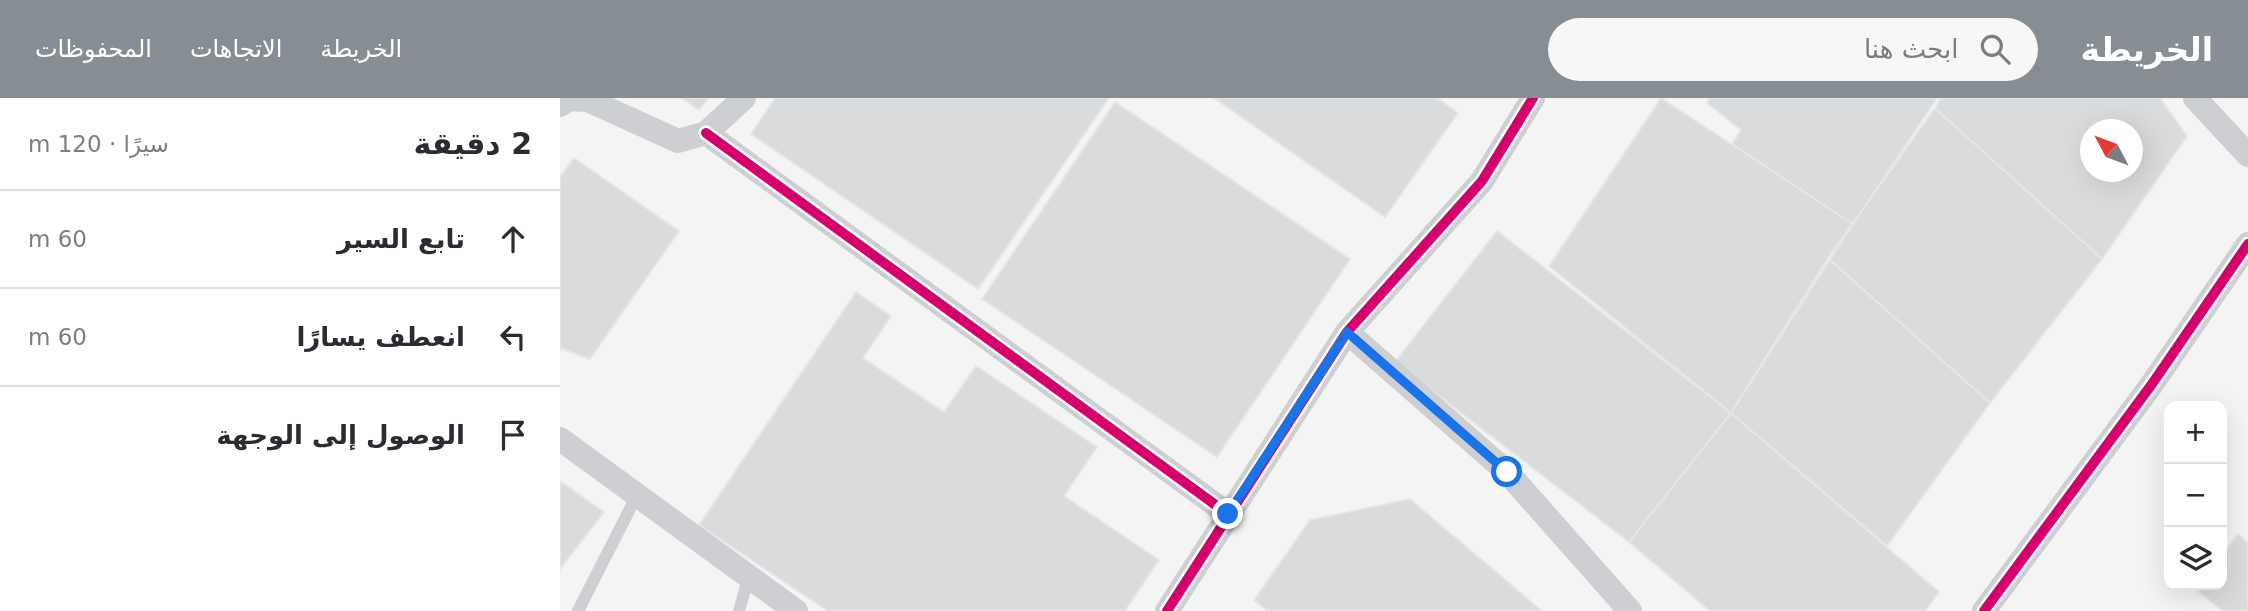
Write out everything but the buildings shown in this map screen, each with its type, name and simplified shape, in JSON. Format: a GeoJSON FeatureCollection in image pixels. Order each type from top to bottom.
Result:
{"type":"FeatureCollection","features":[{"type":"Feature","properties":{"kind":"street"},"geometry":{"type":"LineString","coordinates":[[560,105],[569,99],[588,100],[678,141],[706,133],[744,98]]}},
{"type":"Feature","properties":{"kind":"street"},"geometry":{"type":"LineString","coordinates":[[1167,611],[1347,332],[1482,181],[1533,98]]}},
{"type":"Feature","properties":{"kind":"street"},"geometry":{"type":"LineString","coordinates":[[2195,98],[2248,155]]}},
{"type":"Feature","properties":{"kind":"street"},"geometry":{"type":"LineString","coordinates":[[706,133],[1228,514]]}},
{"type":"Feature","properties":{"kind":"street"},"geometry":{"type":"LineString","coordinates":[[1984,611],[2152,384],[2248,244]]}},
{"type":"Feature","properties":{"kind":"street"},"geometry":{"type":"LineString","coordinates":[[1347,332],[1507,472],[1630,611]]}},
{"type":"Feature","properties":{"kind":"street"},"geometry":{"type":"LineString","coordinates":[[560,439],[796,611]]}},
{"type":"Feature","properties":{"kind":"lane"},"geometry":{"type":"LineString","coordinates":[[578,611],[637,495]]}},
{"type":"Feature","properties":{"kind":"lane"},"geometry":{"type":"LineString","coordinates":[[739,611],[749,576]]}},
{"type":"Feature","properties":{"kind":"cycle path"},"geometry":{"type":"LineString","coordinates":[[1167,611],[1347,332],[1482,181],[1533,98]]}},
{"type":"Feature","properties":{"kind":"cycle path"},"geometry":{"type":"LineString","coordinates":[[706,133],[1228,514]]}},
{"type":"Feature","properties":{"kind":"cycle path"},"geometry":{"type":"LineString","coordinates":[[1984,611],[2152,384],[2248,244]]}},
{"type":"Feature","properties":{"kind":"route"},"geometry":{"type":"LineString","coordinates":[[1228,514],[1347,332],[1507,472]]}}]}
